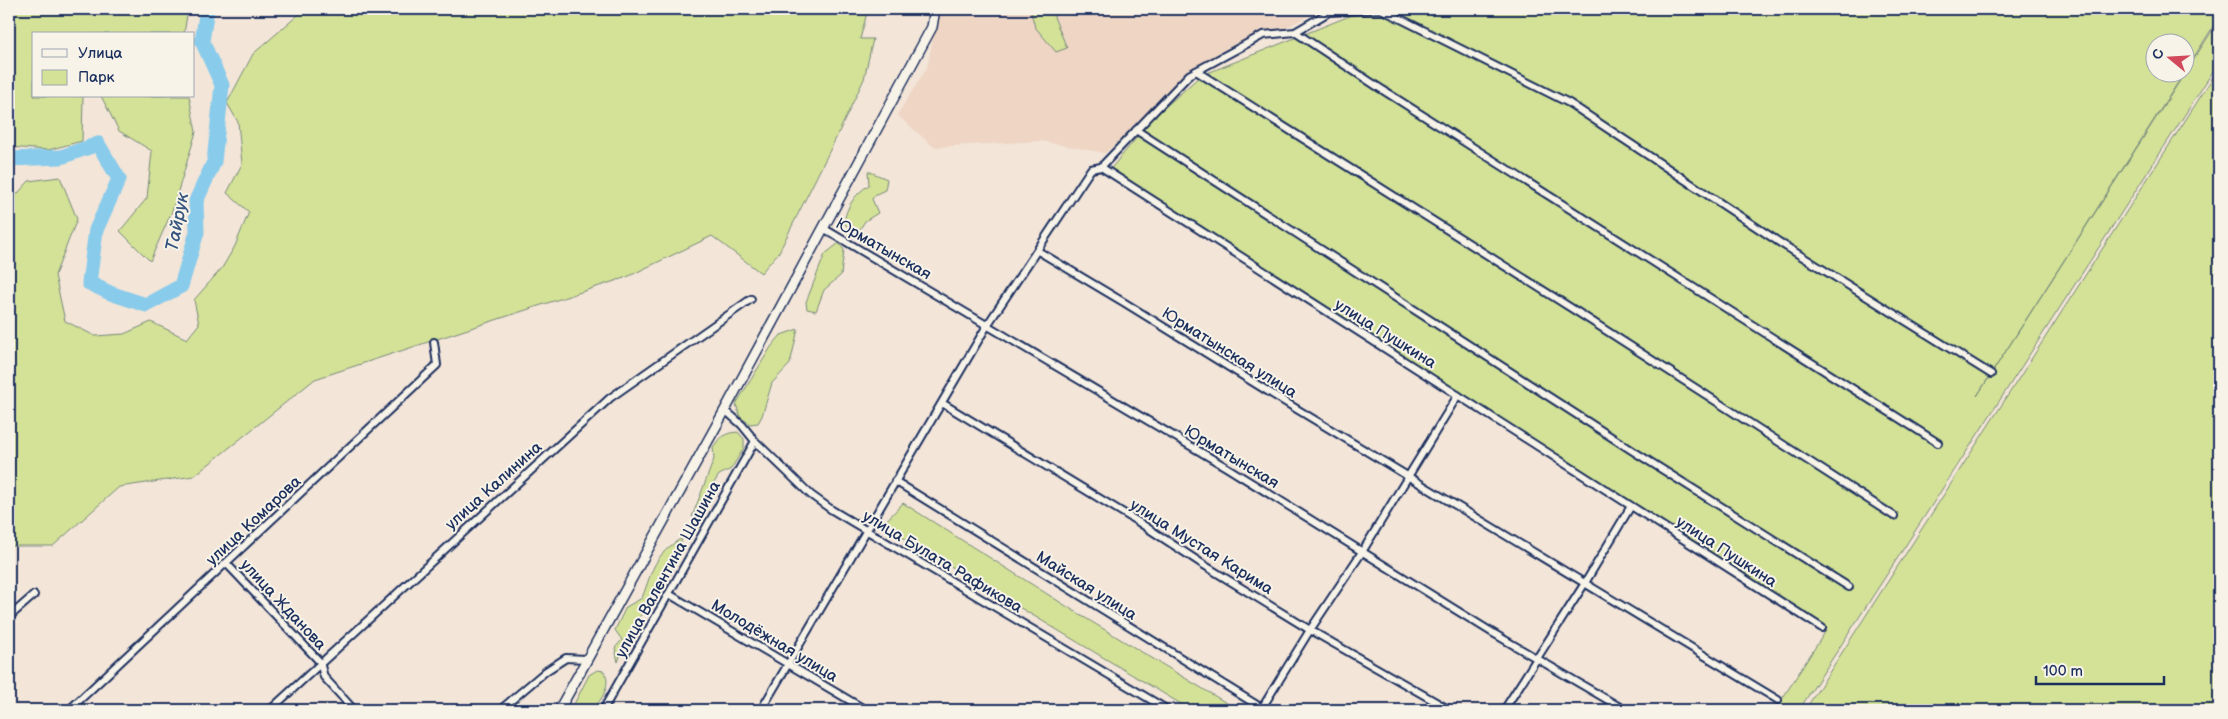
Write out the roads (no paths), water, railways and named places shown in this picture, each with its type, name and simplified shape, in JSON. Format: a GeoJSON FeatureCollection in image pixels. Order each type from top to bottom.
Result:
{"type":"FeatureCollection","features":[{"type":"Feature","properties":{"kind":"street"},"geometry":{"type":"LineString","coordinates":[[559,710],[932,26],[935,9]]}},
{"type":"Feature","properties":{"kind":"street"},"geometry":{"type":"LineString","coordinates":[[761,710],[988,324],[1038,252],[1091,169],[1101,167],[1189,75],[1263,35],[1296,32],[1329,12],[1381,9],[1569,103],[1782,244],[1991,374]]}},
{"type":"Feature","properties":{"kind":"street"},"geometry":{"type":"LineString","coordinates":[[1296,32],[1378,87],[1938,443]]}},
{"type":"Feature","properties":{"kind":"street"},"geometry":{"type":"LineString","coordinates":[[1196,71],[1579,313],[1894,516]]}},
{"type":"Feature","properties":{"kind":"street"},"geometry":{"type":"LineString","coordinates":[[1136,130],[1849,587]]}},
{"type":"Feature","properties":{"kind":"street","name":"улица Пушкина"},"geometry":{"type":"LineString","coordinates":[[1101,167],[1822,628]]}},
{"type":"Feature","properties":{"kind":"street","name":"Юрматынская"},"geometry":{"type":"LineString","coordinates":[[823,228],[988,324],[1226,467],[1537,660],[1625,710]]}},
{"type":"Feature","properties":{"kind":"street","name":"Юрматынская улица"},"geometry":{"type":"LineString","coordinates":[[1038,252],[1126,303],[1778,700]]}},
{"type":"Feature","properties":{"kind":"street","name":"улица Калинина"},"geometry":{"type":"LineString","coordinates":[[270,710],[320,662],[610,398],[751,300]]}},
{"type":"Feature","properties":{"kind":"street","name":"улица Комарова"},"geometry":{"type":"LineString","coordinates":[[69,710],[227,564],[437,365],[434,342]]}},
{"type":"Feature","properties":{"kind":"street"},"geometry":{"type":"LineString","coordinates":[[1263,709],[1310,630],[1362,552],[1458,395]]}},
{"type":"Feature","properties":{"kind":"street","name":"улица Мустая Карима"},"geometry":{"type":"LineString","coordinates":[[942,403],[1140,523],[1310,630],[1450,710]]}},
{"type":"Feature","properties":{"kind":"street","name":"улица Булата Рафикова"},"geometry":{"type":"LineString","coordinates":[[724,410],[742,424],[755,441],[811,495],[865,532],[1168,710]]}},
{"type":"Feature","properties":{"kind":"street","name":"улица Валентина Шашина"},"geometry":{"type":"LineString","coordinates":[[603,710],[755,441]]}},
{"type":"Feature","properties":{"kind":"street","name":"Майская улица"},"geometry":{"type":"LineString","coordinates":[[895,481],[1263,709]]}},
{"type":"Feature","properties":{"kind":"street"},"geometry":{"type":"LineString","coordinates":[[1504,710],[1585,583],[1631,506]]}},
{"type":"Feature","properties":{"kind":"street","name":"улица Жданова"},"geometry":{"type":"LineString","coordinates":[[227,564],[320,662],[324,677],[354,710]]}},
{"type":"Feature","properties":{"kind":"street","name":"Молодёжная улица"},"geometry":{"type":"LineString","coordinates":[[669,594],[866,710]]}},
{"type":"Feature","properties":{"kind":"street"},"geometry":{"type":"LineString","coordinates":[[9,617],[34,595]]}},
{"type":"Feature","properties":{"kind":"street"},"geometry":{"type":"LineString","coordinates":[[500,710],[546,671],[566,658],[586,659]]}},
{"type":"Feature","properties":{"kind":"waterway","name":"Тайрук"},"geometry":{"type":"LineString","coordinates":[[9,159],[61,157],[98,144],[119,179],[96,230],[89,283],[110,293],[146,305],[181,286],[197,232],[196,201],[214,162],[222,85],[202,41],[207,9]]}}]}
